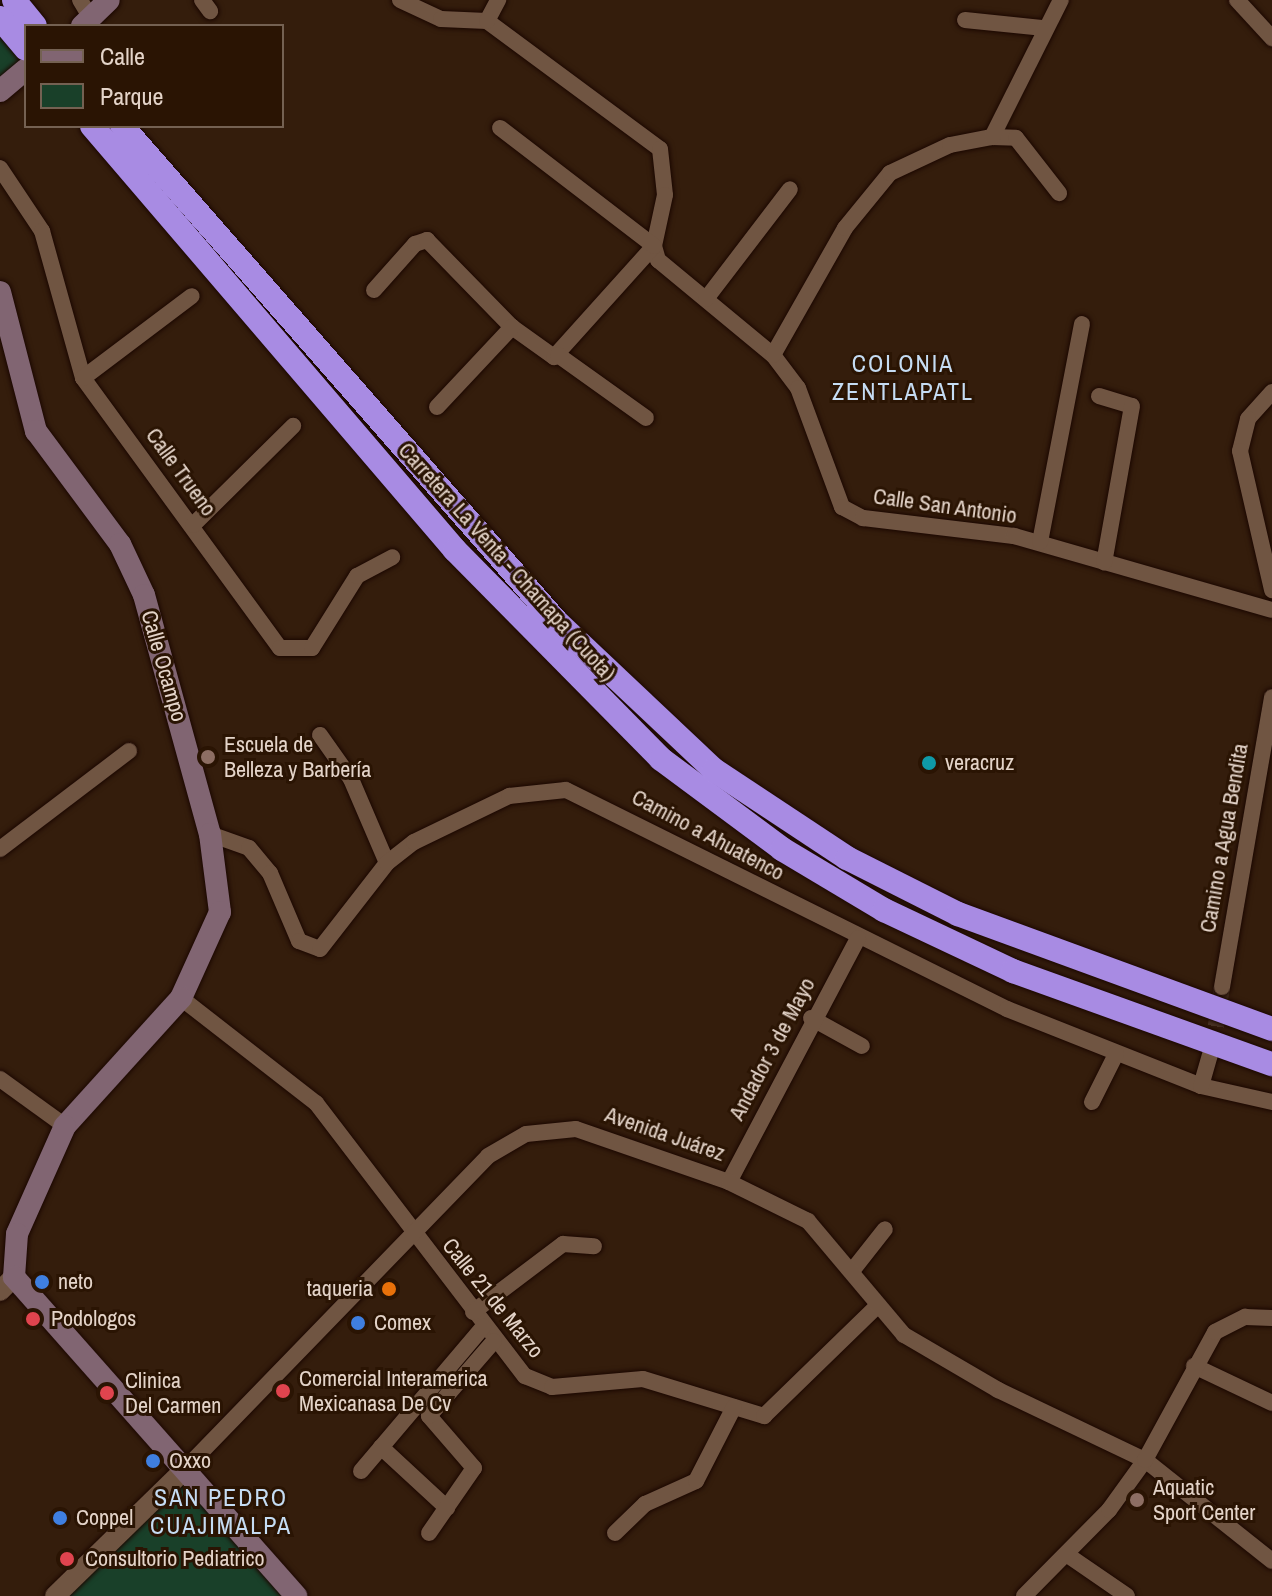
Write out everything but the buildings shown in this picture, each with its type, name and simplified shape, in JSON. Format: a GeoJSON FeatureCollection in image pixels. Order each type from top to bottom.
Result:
{"type":"FeatureCollection","features":[{"type":"Feature","properties":{"kind":"highway"},"geometry":{"type":"LineString","coordinates":[[14,0],[24,26]]}},
{"type":"Feature","properties":{"kind":"highway"},"geometry":{"type":"LineString","coordinates":[[0,18],[24,32]]}},
{"type":"Feature","properties":{"kind":"highway","name":"Carretera La Venta - Chamapa (Cuota)"},"geometry":{"type":"LineString","coordinates":[[94,128],[455,550],[661,759],[763,837],[884,910],[1013,971],[1272,1064]]}},
{"type":"Feature","properties":{"kind":"highway","name":"Carretera La Venta - Chamapa (Cuota)"},"geometry":{"type":"LineString","coordinates":[[124,128],[557,622],[714,770],[847,858],[958,914],[1272,1029]]}},
{"type":"Feature","properties":{"kind":"main road"},"geometry":{"type":"LineString","coordinates":[[84,15],[109,0]]}},
{"type":"Feature","properties":{"kind":"main road"},"geometry":{"type":"LineString","coordinates":[[0,91],[24,71]]}},
{"type":"Feature","properties":{"kind":"main road","name":"Calle Ocampo"},"geometry":{"type":"LineString","coordinates":[[0,292],[36,431],[120,544],[144,595],[210,834],[220,912],[181,998],[65,1126],[17,1234],[5,1277]]}},
{"type":"Feature","properties":{"kind":"main road"},"geometry":{"type":"LineString","coordinates":[[5,1277],[296,1596]]}},
{"type":"Feature","properties":{"kind":"street"},"geometry":{"type":"LineString","coordinates":[[400,0],[441,19],[487,21],[660,149],[665,195],[654,246],[558,355]]}},
{"type":"Feature","properties":{"kind":"street"},"geometry":{"type":"LineString","coordinates":[[487,21],[498,0]]}},
{"type":"Feature","properties":{"kind":"street"},"geometry":{"type":"LineString","coordinates":[[992,137],[1042,28],[1061,0]]}},
{"type":"Feature","properties":{"kind":"street"},"geometry":{"type":"LineString","coordinates":[[1237,0],[1272,38]]}},
{"type":"Feature","properties":{"kind":"street"},"geometry":{"type":"LineString","coordinates":[[965,20],[1042,28]]}},
{"type":"Feature","properties":{"kind":"street","name":"Calle San Antonio"},"geometry":{"type":"LineString","coordinates":[[500,128],[654,246],[667,270],[773,355],[813,417],[842,507],[863,518],[1040,542],[1272,610]]}},
{"type":"Feature","properties":{"kind":"street"},"geometry":{"type":"LineString","coordinates":[[773,355],[845,228],[890,173],[950,145],[992,137],[1016,138],[1059,193]]}},
{"type":"Feature","properties":{"kind":"street","name":"Calle Trueno"},"geometry":{"type":"LineString","coordinates":[[0,168],[42,231],[83,378],[193,525],[271,639],[289,654],[320,641],[357,576],[392,557]]}},
{"type":"Feature","properties":{"kind":"street"},"geometry":{"type":"LineString","coordinates":[[706,299],[790,189]]}},
{"type":"Feature","properties":{"kind":"street"},"geometry":{"type":"LineString","coordinates":[[374,290],[415,244],[427,240],[512,327],[549,356],[558,355],[646,418]]}},
{"type":"Feature","properties":{"kind":"street"},"geometry":{"type":"LineString","coordinates":[[83,378],[192,296]]}},
{"type":"Feature","properties":{"kind":"street"},"geometry":{"type":"LineString","coordinates":[[1040,542],[1082,324]]}},
{"type":"Feature","properties":{"kind":"street"},"geometry":{"type":"LineString","coordinates":[[437,407],[512,327]]}},
{"type":"Feature","properties":{"kind":"street"},"geometry":{"type":"LineString","coordinates":[[1272,392],[1248,419],[1240,451],[1272,590]]}},
{"type":"Feature","properties":{"kind":"street"},"geometry":{"type":"LineString","coordinates":[[1099,396],[1132,406],[1104,563]]}},
{"type":"Feature","properties":{"kind":"street"},"geometry":{"type":"LineString","coordinates":[[193,525],[293,426]]}},
{"type":"Feature","properties":{"kind":"street","name":"Camino a Agua Bendita"},"geometry":{"type":"LineString","coordinates":[[1222,987],[1272,697]]}},
{"type":"Feature","properties":{"kind":"street"},"geometry":{"type":"LineString","coordinates":[[320,735],[351,779],[387,863]]}},
{"type":"Feature","properties":{"kind":"street"},"geometry":{"type":"LineString","coordinates":[[0,849],[129,751]]}},
{"type":"Feature","properties":{"kind":"street","name":"Camino a Ahuatenco"},"geometry":{"type":"LineString","coordinates":[[210,834],[249,848],[270,873],[299,941],[311,949],[335,937],[387,863],[482,807],[539,789],[566,790],[858,938],[1116,1054],[1201,1086],[1272,1102]]}},
{"type":"Feature","properties":{"kind":"street","name":"Andador 3 de Mayo"},"geometry":{"type":"LineString","coordinates":[[729,1182],[811,1018],[858,938]]}},
{"type":"Feature","properties":{"kind":"street","name":"Calle 21 de Marzo"},"geometry":{"type":"LineString","coordinates":[[181,998],[316,1103],[483,1327],[525,1376],[552,1387],[643,1379],[757,1416],[776,1410],[875,1308]]}},
{"type":"Feature","properties":{"kind":"street"},"geometry":{"type":"LineString","coordinates":[[811,1018],[862,1046]]}},
{"type":"Feature","properties":{"kind":"street"},"geometry":{"type":"LineString","coordinates":[[1092,1102],[1116,1054]]}},
{"type":"Feature","properties":{"kind":"street"},"geometry":{"type":"LineString","coordinates":[[1201,1086],[1216,1057]]}},
{"type":"Feature","properties":{"kind":"street"},"geometry":{"type":"LineString","coordinates":[[0,1079],[65,1126]]}},
{"type":"Feature","properties":{"kind":"street","name":"Avenida Juárez"},"geometry":{"type":"LineString","coordinates":[[55,1596],[183,1471],[415,1235],[488,1156],[543,1129],[604,1136],[729,1182],[808,1221],[852,1271],[875,1308],[931,1354],[1145,1460],[1272,1561]]}},
{"type":"Feature","properties":{"kind":"street"},"geometry":{"type":"LineString","coordinates":[[852,1271],[885,1229]]}},
{"type":"Feature","properties":{"kind":"street"},"geometry":{"type":"LineString","coordinates":[[473,1312],[563,1244],[594,1246]]}},
{"type":"Feature","properties":{"kind":"street"},"geometry":{"type":"LineString","coordinates":[[1024,1596],[1066,1554],[1145,1460],[1194,1366],[1228,1322],[1272,1318]]}},
{"type":"Feature","properties":{"kind":"street"},"geometry":{"type":"LineString","coordinates":[[361,1471],[483,1327]]}},
{"type":"Feature","properties":{"kind":"street"},"geometry":{"type":"LineString","coordinates":[[429,1533],[472,1476],[473,1461],[429,1416],[494,1341]]}},
{"type":"Feature","properties":{"kind":"street"},"geometry":{"type":"LineString","coordinates":[[1194,1366],[1272,1403]]}},
{"type":"Feature","properties":{"kind":"street"},"geometry":{"type":"LineString","coordinates":[[615,1533],[645,1504],[696,1481],[734,1407]]}},
{"type":"Feature","properties":{"kind":"street"},"geometry":{"type":"LineString","coordinates":[[381,1447],[447,1508]]}},
{"type":"Feature","properties":{"kind":"street"},"geometry":{"type":"LineString","coordinates":[[1066,1554],[1127,1596]]}},
{"type":"Feature","properties":{"kind":"green space"},"geometry":{"type":"Polygon","coordinates":[[[0,31],[22,58],[0,80],[0,31]]]}},
{"type":"Feature","properties":{"kind":"green space"},"geometry":{"type":"Polygon","coordinates":[[[183,1471],[294,1596],[54,1596],[183,1471]]]}},
{"type":"Feature","properties":{"kind":"tunnel"},"geometry":{"type":"LineString","coordinates":[[1212,1050],[1222,987]]}},
{"type":"Feature","properties":{"kind":"place","name":"Escuela de Belleza y Barbería"},"geometry":{"type":"Point","coordinates":[208,757]}},
{"type":"Feature","properties":{"kind":"place","name":"veracruz"},"geometry":{"type":"Point","coordinates":[929,763]}},
{"type":"Feature","properties":{"kind":"place","name":"neto"},"geometry":{"type":"Point","coordinates":[42,1282]}},
{"type":"Feature","properties":{"kind":"place","name":"taqueria"},"geometry":{"type":"Point","coordinates":[389,1289]}},
{"type":"Feature","properties":{"kind":"place","name":"Podologos"},"geometry":{"type":"Point","coordinates":[33,1319]}},
{"type":"Feature","properties":{"kind":"place","name":"Comex"},"geometry":{"type":"Point","coordinates":[358,1323]}},
{"type":"Feature","properties":{"kind":"place","name":"Comercial Interamerica Mexicanasa De Cv"},"geometry":{"type":"Point","coordinates":[283,1391]}},
{"type":"Feature","properties":{"kind":"place","name":"Clinica Del Carmen"},"geometry":{"type":"Point","coordinates":[107,1393]}},
{"type":"Feature","properties":{"kind":"place","name":"Oxxo"},"geometry":{"type":"Point","coordinates":[153,1461]}},
{"type":"Feature","properties":{"kind":"place","name":"Aquatic Sport Center"},"geometry":{"type":"Point","coordinates":[1137,1500]}},
{"type":"Feature","properties":{"kind":"place","name":"Coppel"},"geometry":{"type":"Point","coordinates":[60,1518]}},
{"type":"Feature","properties":{"kind":"place","name":"Consultorio Pediatrico"},"geometry":{"type":"Point","coordinates":[67,1559]}},
{"type":"Feature","properties":{"kind":"district","name":"COLONIA ZENTLAPATL"},"geometry":{"type":"Point","coordinates":[903,378]}},
{"type":"Feature","properties":{"kind":"district","name":"SAN PEDRO CUAJIMALPA"},"geometry":{"type":"Point","coordinates":[221,1512]}}]}
